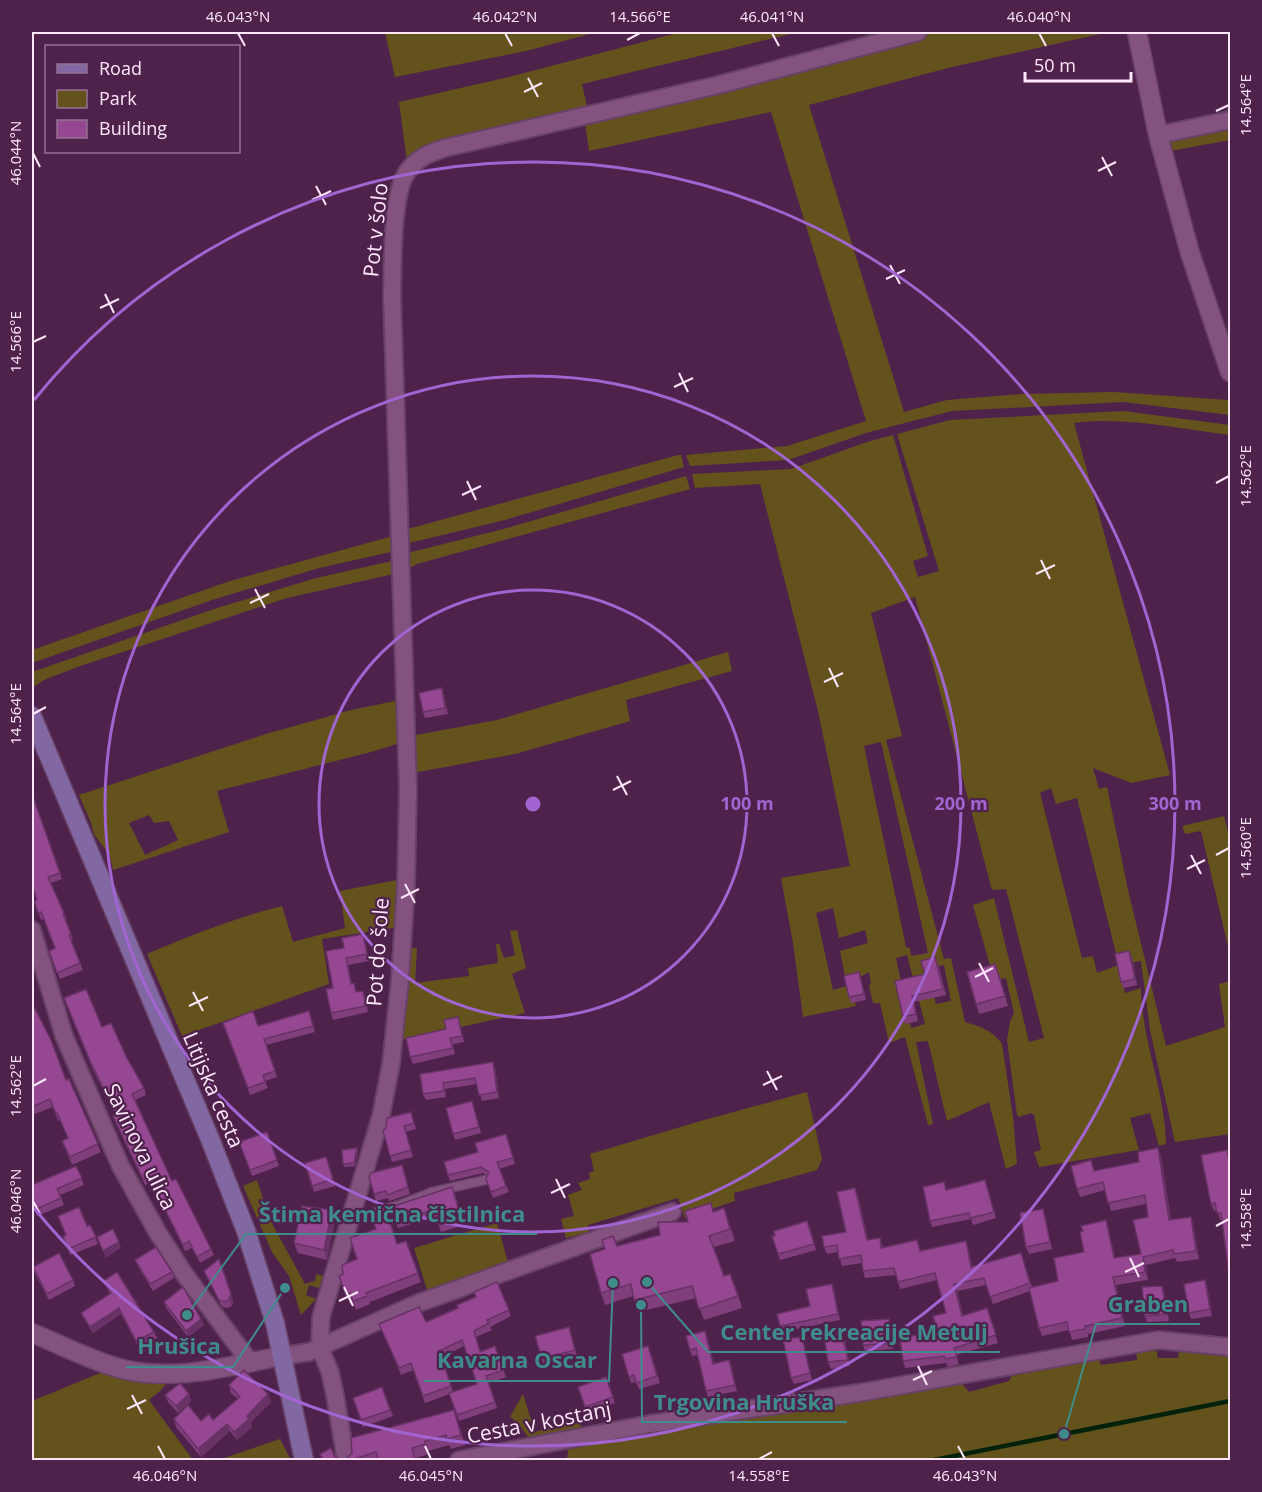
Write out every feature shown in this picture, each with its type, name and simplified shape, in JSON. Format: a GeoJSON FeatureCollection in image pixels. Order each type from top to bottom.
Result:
{"type":"FeatureCollection","features":[{"type":"Feature","properties":{"kind":"main road","name":"Litijska cesta"},"geometry":{"type":"LineString","coordinates":[[32,716],[232,1194],[267,1295],[304,1461]]}},
{"type":"Feature","properties":{"kind":"street","name":"Pot v šolo"},"geometry":{"type":"LineString","coordinates":[[404,683],[392,296],[396,216],[400,188],[406,173],[427,153],[445,148],[718,85],[918,32]]}},
{"type":"Feature","properties":{"kind":"street"},"geometry":{"type":"LineString","coordinates":[[1137,32],[1158,135],[1190,254],[1230,372]]}},
{"type":"Feature","properties":{"kind":"street"},"geometry":{"type":"LineString","coordinates":[[1158,135],[1230,120]]}},
{"type":"Feature","properties":{"kind":"street","name":"Pot do šole"},"geometry":{"type":"LineString","coordinates":[[320,1348],[321,1317],[381,1116],[391,1064],[400,979],[406,885],[408,789],[404,683]]}},
{"type":"Feature","properties":{"kind":"street","name":"Savinova ulica"},"geometry":{"type":"LineString","coordinates":[[32,930],[64,1036],[120,1165],[158,1233],[185,1275],[250,1362]]}},
{"type":"Feature","properties":{"kind":"street"},"geometry":{"type":"LineString","coordinates":[[32,1333],[108,1365],[145,1373],[190,1374],[309,1352],[416,1304],[672,1212]]}},
{"type":"Feature","properties":{"kind":"street","name":"Cesta v kostanj"},"geometry":{"type":"LineString","coordinates":[[459,1461],[650,1424],[858,1392],[1158,1340],[1230,1347]]}},
{"type":"Feature","properties":{"kind":"street"},"geometry":{"type":"LineString","coordinates":[[320,1348],[330,1372],[346,1461]]}},
{"type":"Feature","properties":{"kind":"lane"},"geometry":{"type":"LineString","coordinates":[[351,1220],[432,1192],[485,1180]]}},
{"type":"Feature","properties":{"kind":"green space"},"geometry":{"type":"Polygon","coordinates":[[[385,32],[597,32],[526,51],[395,77],[385,32]]]}},
{"type":"Feature","properties":{"kind":"green space"},"geometry":{"type":"Polygon","coordinates":[[[681,32],[799,32],[582,84],[588,111],[407,162],[399,102],[513,76],[681,32]]]}},
{"type":"Feature","properties":{"kind":"green space"},"geometry":{"type":"Polygon","coordinates":[[[934,32],[1109,32],[948,68],[809,105],[904,412],[947,400],[1022,394],[1114,392],[1228,400],[1230,415],[1123,402],[952,411],[866,433],[788,460],[690,466],[686,455],[787,446],[866,421],[771,112],[589,151],[585,122],[789,72],[934,32]]]}},
{"type":"Feature","properties":{"kind":"green space"},"geometry":{"type":"Polygon","coordinates":[[[1230,122],[1230,140],[1170,151],[1168,142],[1175,135],[1230,122]]]}},
{"type":"Feature","properties":{"kind":"green space"},"geometry":{"type":"Polygon","coordinates":[[[1123,411],[1230,425],[1230,435],[1133,422],[1074,423],[1170,775],[1131,783],[1093,768],[1099,789],[1107,787],[1128,890],[1166,1046],[1225,1027],[1219,984],[1230,981],[1230,1134],[1175,1142],[1150,1030],[1141,961],[1124,964],[1120,971],[1125,993],[1141,988],[1145,1028],[1162,1105],[1166,1144],[1159,1146],[1150,1113],[1130,1118],[1139,1150],[1039,1167],[1034,1152],[1041,1150],[1034,1115],[1031,1113],[1019,1117],[1017,1115],[1007,1040],[1014,1013],[1006,978],[994,980],[973,905],[994,898],[1029,1042],[1044,1038],[1006,889],[992,890],[915,597],[871,613],[902,736],[886,740],[944,959],[951,958],[965,1022],[990,1032],[1002,1044],[1013,1117],[1017,1164],[1006,1169],[989,1102],[947,1121],[928,1041],[916,1042],[933,1124],[928,1125],[905,1037],[889,1043],[880,1003],[873,1003],[869,972],[850,983],[856,1006],[803,1017],[781,878],[850,866],[818,711],[760,484],[695,488],[692,474],[791,469],[893,435],[928,556],[913,561],[918,577],[939,571],[897,434],[950,420],[1123,411]],[[881,742],[864,746],[906,947],[910,948],[911,956],[928,953],[881,742]],[[1051,788],[1040,793],[1082,958],[1093,956],[1097,973],[1119,965],[1077,798],[1056,804],[1051,788]],[[833,908],[816,913],[833,990],[847,986],[840,951],[868,943],[865,930],[839,938],[833,908]],[[907,955],[896,958],[911,1028],[925,1024],[907,955]],[[944,965],[927,969],[936,1004],[951,1001],[944,965]]]}},
{"type":"Feature","properties":{"kind":"green space"},"geometry":{"type":"Polygon","coordinates":[[[681,455],[684,467],[505,520],[405,544],[404,530],[681,455]]]}},
{"type":"Feature","properties":{"kind":"green space"},"geometry":{"type":"Polygon","coordinates":[[[686,476],[690,489],[417,564],[406,570],[407,555],[412,552],[507,528],[686,476]]]}},
{"type":"Feature","properties":{"kind":"green space"},"geometry":{"type":"Polygon","coordinates":[[[393,536],[394,551],[319,568],[212,600],[32,663],[32,650],[230,581],[393,536]]]}},
{"type":"Feature","properties":{"kind":"green space"},"geometry":{"type":"Polygon","coordinates":[[[395,562],[398,573],[287,598],[83,665],[46,679],[33,687],[32,672],[217,608],[316,578],[395,562]]]}},
{"type":"Feature","properties":{"kind":"green space"},"geometry":{"type":"Polygon","coordinates":[[[728,652],[732,671],[626,700],[630,721],[515,754],[413,773],[411,736],[497,720],[728,652]]]}},
{"type":"Feature","properties":{"kind":"green space"},"geometry":{"type":"Polygon","coordinates":[[[400,700],[403,742],[217,791],[229,832],[113,870],[110,856],[94,834],[79,795],[266,734],[351,710],[400,700]],[[149,815],[129,823],[145,855],[178,840],[169,821],[154,823],[149,815]]]}},
{"type":"Feature","properties":{"kind":"green space"},"geometry":{"type":"Polygon","coordinates":[[[1224,816],[1230,840],[1230,955],[1201,831],[1185,834],[1182,826],[1224,816]]]}},
{"type":"Feature","properties":{"kind":"green space"},"geometry":{"type":"Polygon","coordinates":[[[407,878],[406,926],[322,939],[329,984],[182,1036],[147,954],[213,927],[282,906],[293,942],[345,928],[340,891],[407,878]]]}},
{"type":"Feature","properties":{"kind":"green space"},"geometry":{"type":"Polygon","coordinates":[[[517,930],[526,968],[512,974],[525,1013],[401,1040],[411,948],[417,948],[415,983],[469,976],[468,968],[498,963],[496,944],[499,944],[504,958],[515,955],[510,931],[517,930]]]}},
{"type":"Feature","properties":{"kind":"green space"},"geometry":{"type":"Polygon","coordinates":[[[807,1092],[822,1159],[817,1170],[734,1193],[735,1201],[685,1218],[678,1198],[588,1225],[589,1232],[566,1238],[561,1219],[574,1216],[568,1195],[582,1190],[578,1183],[590,1179],[589,1173],[594,1171],[590,1154],[807,1092]]]}},
{"type":"Feature","properties":{"kind":"green space"},"geometry":{"type":"Polygon","coordinates":[[[257,1180],[269,1218],[305,1284],[315,1281],[316,1274],[323,1276],[319,1288],[309,1285],[306,1295],[316,1299],[301,1315],[289,1276],[272,1252],[243,1186],[257,1180]]]}},
{"type":"Feature","properties":{"kind":"green space"},"geometry":{"type":"Polygon","coordinates":[[[497,1223],[509,1266],[428,1293],[414,1248],[497,1223]]]}},
{"type":"Feature","properties":{"kind":"green space"},"geometry":{"type":"Polygon","coordinates":[[[1136,1349],[1156,1349],[1158,1358],[1178,1358],[1179,1351],[1230,1353],[1230,1460],[567,1460],[568,1450],[624,1436],[750,1414],[962,1384],[969,1392],[1009,1381],[1013,1374],[1097,1356],[1101,1365],[1137,1360],[1136,1349]]]}},
{"type":"Feature","properties":{"kind":"green space"},"geometry":{"type":"Polygon","coordinates":[[[105,1371],[166,1383],[149,1400],[193,1460],[32,1460],[32,1401],[105,1371]]]}},
{"type":"Feature","properties":{"kind":"green space"},"geometry":{"type":"Polygon","coordinates":[[[523,1394],[535,1432],[579,1419],[582,1429],[531,1441],[518,1423],[510,1417],[523,1394]]]}},
{"type":"Feature","properties":{"kind":"green space"},"geometry":{"type":"Polygon","coordinates":[[[280,1439],[291,1460],[218,1460],[280,1439]]]}},
{"type":"Feature","properties":{"kind":"building"},"geometry":{"type":"Polygon","coordinates":[[[442,688],[445,708],[423,712],[419,693],[442,688]]]}},
{"type":"Feature","properties":{"kind":"building"},"geometry":{"type":"Polygon","coordinates":[[[32,794],[60,873],[48,877],[64,913],[71,934],[69,935],[80,963],[57,973],[49,951],[55,948],[41,912],[38,913],[34,901],[37,900],[32,885],[32,794]]]}},
{"type":"Feature","properties":{"kind":"building"},"geometry":{"type":"Polygon","coordinates":[[[363,934],[367,954],[346,958],[351,984],[354,983],[356,992],[363,991],[366,1006],[331,1013],[326,989],[333,988],[326,951],[344,948],[342,938],[363,934]]]}},
{"type":"Feature","properties":{"kind":"building"},"geometry":{"type":"Polygon","coordinates":[[[1129,951],[1135,979],[1121,982],[1115,954],[1129,951]]]}},
{"type":"Feature","properties":{"kind":"building"},"geometry":{"type":"Polygon","coordinates":[[[935,957],[943,989],[912,996],[916,1014],[903,1017],[895,981],[925,974],[921,961],[935,957]]]}},
{"type":"Feature","properties":{"kind":"building"},"geometry":{"type":"Polygon","coordinates":[[[995,964],[1005,996],[976,1004],[967,972],[995,964]]]}},
{"type":"Feature","properties":{"kind":"building"},"geometry":{"type":"Polygon","coordinates":[[[859,972],[864,994],[849,997],[844,976],[859,972]]]}},
{"type":"Feature","properties":{"kind":"building"},"geometry":{"type":"Polygon","coordinates":[[[86,989],[102,1027],[111,1023],[144,1088],[132,1094],[172,1181],[176,1179],[211,1249],[197,1257],[189,1241],[183,1245],[148,1176],[143,1179],[113,1116],[116,1114],[91,1063],[64,998],[86,989]]]}},
{"type":"Feature","properties":{"kind":"building"},"geometry":{"type":"Polygon","coordinates":[[[32,1003],[51,1040],[66,1080],[69,1079],[98,1144],[70,1157],[62,1141],[68,1138],[50,1099],[32,1107],[32,1003]]]}},
{"type":"Feature","properties":{"kind":"building"},"geometry":{"type":"Polygon","coordinates":[[[253,1011],[258,1026],[309,1011],[313,1026],[264,1039],[275,1071],[263,1075],[265,1082],[248,1088],[223,1023],[253,1011]]]}},
{"type":"Feature","properties":{"kind":"building"},"geometry":{"type":"Polygon","coordinates":[[[458,1017],[462,1036],[450,1038],[453,1048],[410,1057],[406,1038],[446,1029],[444,1020],[458,1017]]]}},
{"type":"Feature","properties":{"kind":"building"},"geometry":{"type":"Polygon","coordinates":[[[493,1062],[497,1092],[479,1095],[475,1078],[443,1083],[444,1091],[423,1094],[420,1074],[493,1062]]]}},
{"type":"Feature","properties":{"kind":"building"},"geometry":{"type":"Polygon","coordinates":[[[472,1101],[479,1127],[453,1134],[446,1108],[472,1101]]]}},
{"type":"Feature","properties":{"kind":"building"},"geometry":{"type":"Polygon","coordinates":[[[411,1112],[414,1123],[404,1126],[411,1150],[390,1156],[383,1131],[386,1128],[387,1118],[411,1112]]]}},
{"type":"Feature","properties":{"kind":"building"},"geometry":{"type":"Polygon","coordinates":[[[267,1132],[277,1160],[250,1170],[239,1142],[267,1132]]]}},
{"type":"Feature","properties":{"kind":"building"},"geometry":{"type":"Polygon","coordinates":[[[506,1134],[513,1158],[497,1162],[506,1186],[491,1192],[486,1179],[489,1172],[481,1167],[448,1175],[444,1162],[478,1152],[475,1143],[506,1134]]]}},
{"type":"Feature","properties":{"kind":"building"},"geometry":{"type":"Polygon","coordinates":[[[357,1148],[354,1163],[343,1164],[342,1150],[357,1148]]]}},
{"type":"Feature","properties":{"kind":"building"},"geometry":{"type":"Polygon","coordinates":[[[1158,1148],[1169,1220],[1191,1217],[1196,1251],[1174,1254],[1173,1250],[1143,1257],[1145,1272],[1113,1277],[1122,1318],[1069,1332],[1067,1322],[1039,1328],[1029,1288],[1058,1281],[1054,1258],[1084,1252],[1081,1226],[1106,1220],[1114,1258],[1141,1254],[1133,1220],[1148,1217],[1145,1195],[1108,1203],[1103,1182],[1077,1189],[1071,1166],[1091,1160],[1094,1171],[1139,1162],[1138,1152],[1158,1148]]]}},
{"type":"Feature","properties":{"kind":"building"},"geometry":{"type":"Polygon","coordinates":[[[1227,1150],[1230,1167],[1229,1273],[1221,1213],[1217,1213],[1215,1203],[1211,1204],[1201,1155],[1227,1150]]]}},
{"type":"Feature","properties":{"kind":"building"},"geometry":{"type":"Polygon","coordinates":[[[326,1157],[333,1179],[312,1186],[305,1163],[326,1157]]]}},
{"type":"Feature","properties":{"kind":"building"},"geometry":{"type":"Polygon","coordinates":[[[402,1165],[408,1187],[387,1195],[386,1191],[374,1194],[369,1177],[371,1173],[402,1165]]]}},
{"type":"Feature","properties":{"kind":"building"},"geometry":{"type":"Polygon","coordinates":[[[76,1166],[82,1178],[57,1189],[61,1198],[34,1210],[32,1185],[76,1166]]]}},
{"type":"Feature","properties":{"kind":"building"},"geometry":{"type":"Polygon","coordinates":[[[985,1180],[994,1212],[970,1218],[969,1213],[930,1221],[923,1187],[944,1182],[946,1190],[985,1180]]]}},
{"type":"Feature","properties":{"kind":"building"},"geometry":{"type":"Polygon","coordinates":[[[452,1187],[460,1214],[454,1216],[455,1220],[439,1225],[432,1210],[396,1222],[391,1207],[452,1187]]]}},
{"type":"Feature","properties":{"kind":"building"},"geometry":{"type":"Polygon","coordinates":[[[855,1188],[867,1240],[880,1238],[881,1248],[917,1240],[920,1251],[966,1241],[971,1267],[1021,1253],[1030,1283],[990,1297],[984,1278],[954,1284],[962,1316],[987,1308],[996,1335],[954,1348],[957,1357],[945,1359],[944,1356],[903,1361],[900,1337],[938,1333],[933,1316],[946,1313],[935,1273],[898,1282],[894,1268],[863,1271],[861,1255],[839,1259],[837,1245],[824,1247],[822,1236],[846,1232],[837,1192],[855,1188]]]}},
{"type":"Feature","properties":{"kind":"building"},"geometry":{"type":"Polygon","coordinates":[[[711,1203],[713,1212],[724,1208],[730,1229],[709,1236],[724,1276],[730,1274],[738,1296],[699,1309],[692,1286],[634,1300],[631,1284],[601,1293],[590,1254],[605,1249],[602,1240],[613,1236],[617,1246],[660,1235],[658,1222],[688,1222],[685,1211],[711,1203]]]}},
{"type":"Feature","properties":{"kind":"building"},"geometry":{"type":"Polygon","coordinates":[[[302,1206],[332,1210],[324,1250],[294,1243],[302,1206]]]}},
{"type":"Feature","properties":{"kind":"building"},"geometry":{"type":"Polygon","coordinates":[[[79,1207],[87,1226],[90,1225],[96,1237],[68,1249],[63,1236],[66,1235],[58,1216],[79,1207]]]}},
{"type":"Feature","properties":{"kind":"building"},"geometry":{"type":"Polygon","coordinates":[[[1043,1209],[1050,1242],[1026,1247],[1020,1213],[1043,1209]]]}},
{"type":"Feature","properties":{"kind":"building"},"geometry":{"type":"Polygon","coordinates":[[[388,1216],[397,1244],[406,1241],[418,1273],[366,1293],[367,1296],[353,1301],[350,1293],[346,1295],[339,1276],[343,1274],[342,1265],[357,1259],[350,1238],[376,1229],[373,1221],[388,1216]]]}},
{"type":"Feature","properties":{"kind":"building"},"geometry":{"type":"Polygon","coordinates":[[[807,1221],[814,1244],[778,1254],[772,1236],[775,1236],[774,1231],[807,1221]]]}},
{"type":"Feature","properties":{"kind":"building"},"geometry":{"type":"Polygon","coordinates":[[[113,1229],[119,1242],[103,1251],[97,1237],[113,1229]]]}},
{"type":"Feature","properties":{"kind":"building"},"geometry":{"type":"Polygon","coordinates":[[[156,1247],[172,1272],[150,1284],[135,1260],[156,1247]]]}},
{"type":"Feature","properties":{"kind":"building"},"geometry":{"type":"Polygon","coordinates":[[[59,1253],[73,1280],[47,1294],[33,1267],[59,1253]]]}},
{"type":"Feature","properties":{"kind":"building"},"geometry":{"type":"Polygon","coordinates":[[[219,1259],[231,1294],[225,1302],[219,1300],[204,1271],[219,1259]]]}},
{"type":"Feature","properties":{"kind":"building"},"geometry":{"type":"Polygon","coordinates":[[[117,1272],[154,1332],[136,1341],[119,1308],[90,1327],[81,1313],[111,1293],[103,1281],[117,1272]]]}},
{"type":"Feature","properties":{"kind":"building"},"geometry":{"type":"Polygon","coordinates":[[[1205,1280],[1210,1309],[1189,1313],[1184,1284],[1205,1280]]]}},
{"type":"Feature","properties":{"kind":"building"},"geometry":{"type":"Polygon","coordinates":[[[497,1282],[509,1310],[487,1320],[489,1323],[474,1331],[480,1352],[495,1346],[503,1370],[486,1376],[495,1402],[457,1415],[449,1393],[477,1384],[462,1340],[439,1351],[451,1386],[423,1396],[411,1363],[399,1368],[379,1324],[419,1307],[426,1322],[458,1308],[457,1305],[476,1297],[474,1292],[497,1282]]]}},
{"type":"Feature","properties":{"kind":"building"},"geometry":{"type":"Polygon","coordinates":[[[832,1284],[838,1314],[780,1326],[777,1314],[810,1306],[806,1289],[832,1284]]]}},
{"type":"Feature","properties":{"kind":"building"},"geometry":{"type":"Polygon","coordinates":[[[1162,1286],[1167,1314],[1145,1316],[1142,1287],[1162,1286]]]}},
{"type":"Feature","properties":{"kind":"building"},"geometry":{"type":"Polygon","coordinates":[[[183,1287],[201,1319],[186,1331],[164,1302],[183,1287]]]}},
{"type":"Feature","properties":{"kind":"building"},"geometry":{"type":"Polygon","coordinates":[[[889,1319],[891,1343],[863,1345],[861,1321],[889,1319]]]}},
{"type":"Feature","properties":{"kind":"building"},"geometry":{"type":"Polygon","coordinates":[[[569,1327],[575,1350],[542,1359],[535,1336],[569,1327]]]}},
{"type":"Feature","properties":{"kind":"building"},"geometry":{"type":"Polygon","coordinates":[[[705,1331],[713,1364],[729,1360],[735,1385],[706,1391],[696,1348],[690,1350],[686,1336],[705,1331]]]}},
{"type":"Feature","properties":{"kind":"building"},"geometry":{"type":"Polygon","coordinates":[[[842,1334],[848,1360],[828,1362],[824,1335],[842,1334]]]}},
{"type":"Feature","properties":{"kind":"building"},"geometry":{"type":"Polygon","coordinates":[[[802,1337],[810,1373],[791,1378],[783,1339],[802,1337]]]}},
{"type":"Feature","properties":{"kind":"building"},"geometry":{"type":"Polygon","coordinates":[[[648,1346],[657,1376],[636,1383],[634,1375],[629,1377],[622,1354],[648,1346]]]}},
{"type":"Feature","properties":{"kind":"building"},"geometry":{"type":"Polygon","coordinates":[[[244,1370],[268,1394],[247,1416],[249,1419],[234,1432],[227,1424],[198,1449],[174,1419],[188,1405],[201,1421],[209,1414],[213,1420],[240,1397],[229,1385],[244,1370]]]}},
{"type":"Feature","properties":{"kind":"building"},"geometry":{"type":"Polygon","coordinates":[[[606,1377],[613,1397],[585,1407],[578,1387],[606,1377]]]}},
{"type":"Feature","properties":{"kind":"building"},"geometry":{"type":"Polygon","coordinates":[[[180,1383],[189,1394],[176,1406],[165,1395],[180,1383]]]}},
{"type":"Feature","properties":{"kind":"building"},"geometry":{"type":"Polygon","coordinates":[[[382,1387],[390,1410],[361,1420],[353,1398],[382,1387]]]}},
{"type":"Feature","properties":{"kind":"building"},"geometry":{"type":"Polygon","coordinates":[[[454,1410],[461,1435],[447,1439],[446,1435],[425,1441],[425,1444],[412,1448],[415,1461],[379,1461],[376,1452],[348,1461],[324,1461],[320,1454],[331,1448],[335,1457],[345,1460],[352,1453],[351,1438],[454,1410]]]}},
{"type":"Feature","properties":{"kind":"waterway"},"geometry":{"type":"LineString","coordinates":[[934,1460],[1230,1401]]}},
{"type":"Feature","properties":{"kind":"place","name":"Center rekreacije Metulj"},"geometry":{"type":"Point","coordinates":[647,1282]}},
{"type":"Feature","properties":{"kind":"place","name":"Kavarna Oscar"},"geometry":{"type":"Point","coordinates":[613,1283]}},
{"type":"Feature","properties":{"kind":"place","name":"Hrušica"},"geometry":{"type":"Point","coordinates":[285,1288]}},
{"type":"Feature","properties":{"kind":"place","name":"Trgovina Hruška"},"geometry":{"type":"Point","coordinates":[641,1305]}},
{"type":"Feature","properties":{"kind":"place","name":"Štima kemična čistilnica"},"geometry":{"type":"Point","coordinates":[187,1315]}},
{"type":"Feature","properties":{"kind":"place","name":"Graben"},"geometry":{"type":"Point","coordinates":[1064,1434]}}]}
